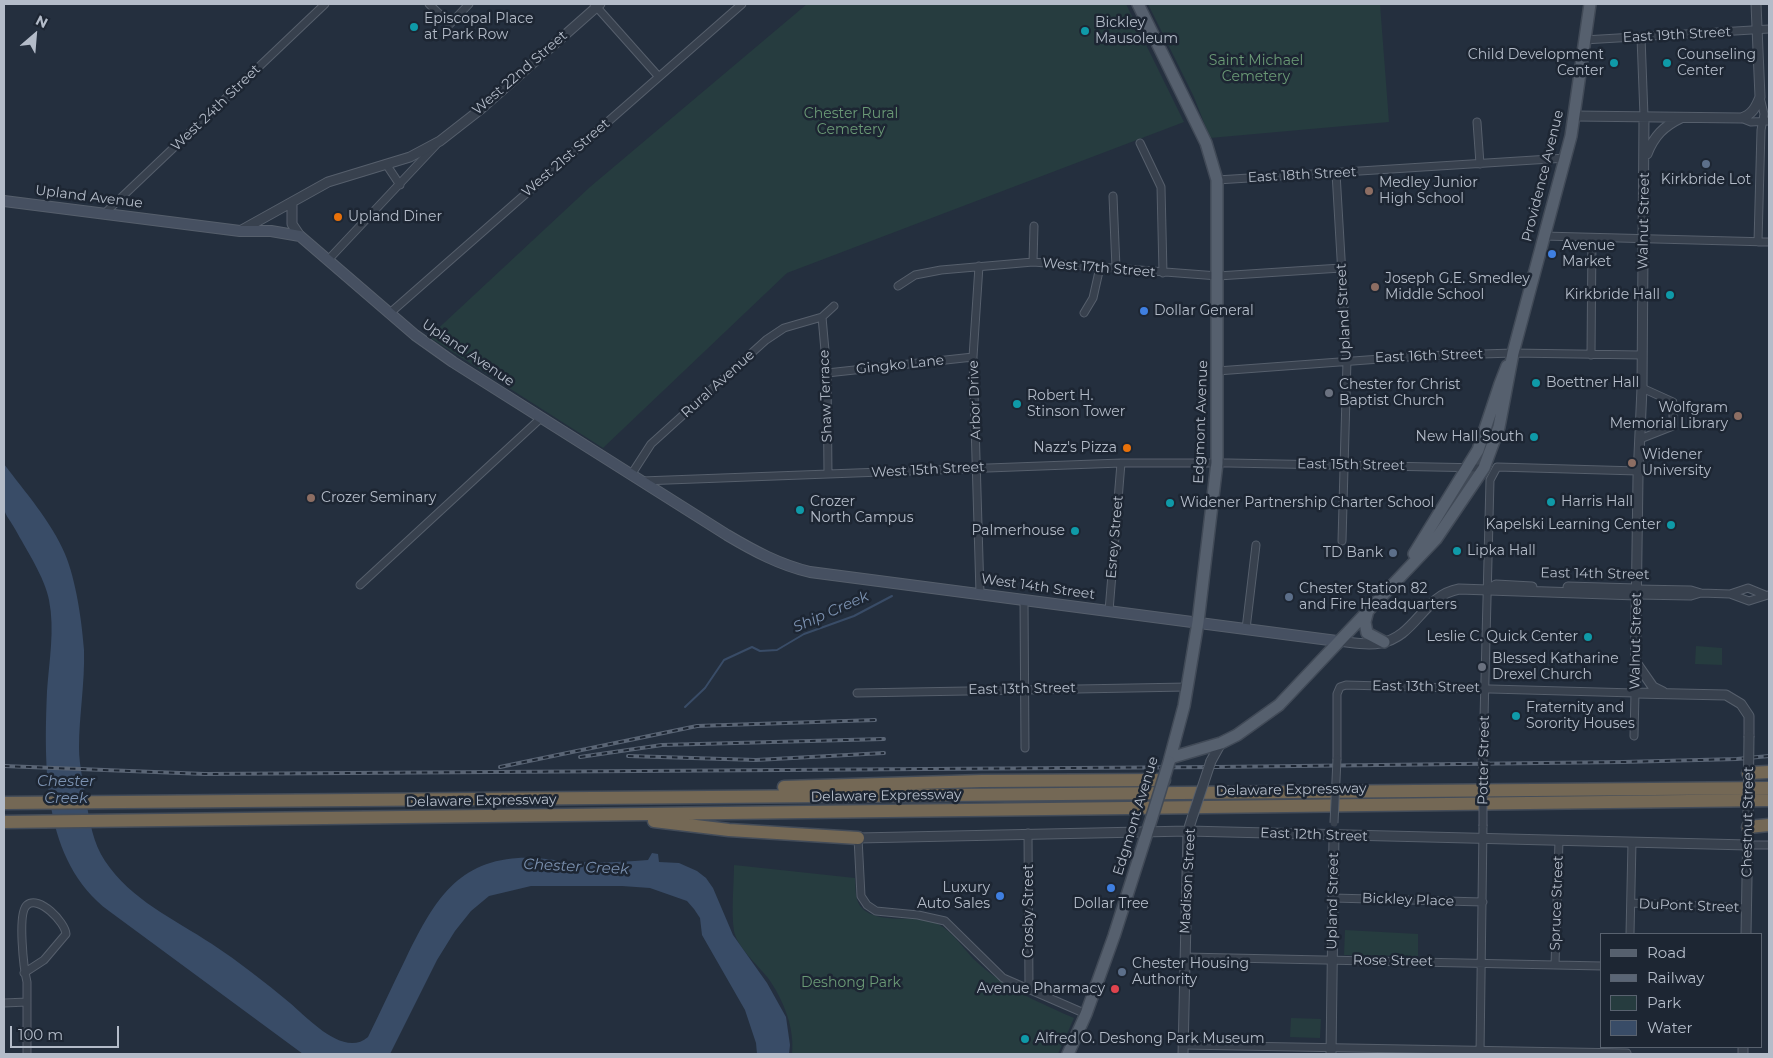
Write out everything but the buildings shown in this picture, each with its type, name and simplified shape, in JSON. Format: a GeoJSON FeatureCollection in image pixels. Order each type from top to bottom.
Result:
{"type":"FeatureCollection","features":[{"type":"Feature","properties":{"kind":"highway"},"geometry":{"type":"LineString","coordinates":[[1748,773],[1769,772]]}},
{"type":"Feature","properties":{"kind":"highway"},"geometry":{"type":"LineString","coordinates":[[665,796],[732,788],[1164,780]]}},
{"type":"Feature","properties":{"kind":"highway","name":"Delaware Expressway"},"geometry":{"type":"LineString","coordinates":[[4,803],[1769,788]]}},
{"type":"Feature","properties":{"kind":"highway","name":"Delaware Expressway"},"geometry":{"type":"LineString","coordinates":[[6,822],[1769,800]]}},
{"type":"Feature","properties":{"kind":"highway"},"geometry":{"type":"LineString","coordinates":[[569,815],[775,833],[858,838]]}},
{"type":"Feature","properties":{"kind":"highway"},"geometry":{"type":"LineString","coordinates":[[1748,822],[1769,824]]}},
{"type":"Feature","properties":{"kind":"main road","name":"Edgmont Avenue"},"geometry":{"type":"LineString","coordinates":[[1068,1054],[1086,1014],[1114,936],[1170,760],[1187,687],[1198,622],[1217,463],[1217,180],[1206,143],[1138,4]]}},
{"type":"Feature","properties":{"kind":"main road","name":"Providence Avenue"},"geometry":{"type":"LineString","coordinates":[[1170,760],[1237,736],[1266,716],[1436,539],[1484,468],[1499,427],[1513,353],[1543,236],[1566,158],[1575,116],[1590,4]]}},
{"type":"Feature","properties":{"kind":"main road","name":"Upland Avenue"},"geometry":{"type":"LineString","coordinates":[[4,201],[106,212],[240,231],[271,231],[300,236],[429,345],[635,478],[749,548],[780,563],[810,572],[875,580]]}},
{"type":"Feature","properties":{"kind":"main road","name":"Providence Avenue"},"geometry":{"type":"LineString","coordinates":[[1396,579],[1439,517],[1469,467],[1483,437],[1500,384],[1513,353]]}},
{"type":"Feature","properties":{"kind":"main road","name":"West 14th Street"},"geometry":{"type":"LineString","coordinates":[[875,580],[1198,622]]}},
{"type":"Feature","properties":{"kind":"main road"},"geometry":{"type":"LineString","coordinates":[[1369,607],[1365,627],[1371,637],[1384,642]]}},
{"type":"Feature","properties":{"kind":"main road","name":"East 14th Street"},"geometry":{"type":"LineString","coordinates":[[1198,622],[1336,641]]}},
{"type":"Feature","properties":{"kind":"street","name":"West 24th Street"},"geometry":{"type":"LineString","coordinates":[[106,212],[325,4]]}},
{"type":"Feature","properties":{"kind":"street"},"geometry":{"type":"LineString","coordinates":[[429,4],[450,24],[469,4]]}},
{"type":"Feature","properties":{"kind":"street","name":"West 21st Street"},"geometry":{"type":"LineString","coordinates":[[390,313],[742,4]]}},
{"type":"Feature","properties":{"kind":"street"},"geometry":{"type":"LineString","coordinates":[[1756,4],[1760,97],[1767,122],[1761,130],[1758,242]]}},
{"type":"Feature","properties":{"kind":"street"},"geometry":{"type":"LineString","coordinates":[[597,5],[659,77]]}},
{"type":"Feature","properties":{"kind":"street","name":"West 22nd Street"},"geometry":{"type":"LineString","coordinates":[[329,260],[440,141],[480,109],[597,5]]}},
{"type":"Feature","properties":{"kind":"street","name":"East 19th Street"},"geometry":{"type":"LineString","coordinates":[[1584,40],[1769,29]]}},
{"type":"Feature","properties":{"kind":"street","name":"Walnut Street"},"geometry":{"type":"LineString","coordinates":[[1634,736],[1646,157],[1640,37]]}},
{"type":"Feature","properties":{"kind":"street"},"geometry":{"type":"LineString","coordinates":[[1741,118],[1752,111],[1760,97]]}},
{"type":"Feature","properties":{"kind":"street"},"geometry":{"type":"LineString","coordinates":[[1575,116],[1741,118],[1752,122],[1767,122]]}},
{"type":"Feature","properties":{"kind":"street"},"geometry":{"type":"LineString","coordinates":[[1646,157],[1658,134],[1668,124],[1682,117]]}},
{"type":"Feature","properties":{"kind":"street"},"geometry":{"type":"LineString","coordinates":[[1477,122],[1480,164]]}},
{"type":"Feature","properties":{"kind":"street","name":"West 22nd Street"},"geometry":{"type":"LineString","coordinates":[[240,231],[328,182],[410,157],[440,141]]}},
{"type":"Feature","properties":{"kind":"street"},"geometry":{"type":"LineString","coordinates":[[1140,143],[1161,187],[1163,273]]}},
{"type":"Feature","properties":{"kind":"street","name":"East 18th Street"},"geometry":{"type":"LineString","coordinates":[[1217,180],[1566,158]]}},
{"type":"Feature","properties":{"kind":"street"},"geometry":{"type":"LineString","coordinates":[[386,164],[400,185]]}},
{"type":"Feature","properties":{"kind":"street","name":"Upland Street"},"geometry":{"type":"LineString","coordinates":[[1336,173],[1347,360],[1342,541]]}},
{"type":"Feature","properties":{"kind":"street"},"geometry":{"type":"LineString","coordinates":[[1114,196],[1116,268]]}},
{"type":"Feature","properties":{"kind":"street"},"geometry":{"type":"LineString","coordinates":[[292,202],[290,213],[292,224],[300,236]]}},
{"type":"Feature","properties":{"kind":"street"},"geometry":{"type":"LineString","coordinates":[[1033,262],[1034,226]]}},
{"type":"Feature","properties":{"kind":"street"},"geometry":{"type":"LineString","coordinates":[[1543,236],[1644,241],[1769,242]]}},
{"type":"Feature","properties":{"kind":"street"},"geometry":{"type":"LineString","coordinates":[[1591,355],[1592,238]]}},
{"type":"Feature","properties":{"kind":"street","name":"West 17th Street"},"geometry":{"type":"LineString","coordinates":[[898,286],[915,275],[979,266],[1033,262],[1218,276],[1341,268]]}},
{"type":"Feature","properties":{"kind":"street","name":"Arbor Drive"},"geometry":{"type":"LineString","coordinates":[[979,266],[973,357],[978,467],[980,593]]}},
{"type":"Feature","properties":{"kind":"street"},"geometry":{"type":"LineString","coordinates":[[1084,314],[1093,298],[1100,267]]}},
{"type":"Feature","properties":{"kind":"street"},"geometry":{"type":"LineString","coordinates":[[822,317],[834,306]]}},
{"type":"Feature","properties":{"kind":"street","name":"Shaw Terrace"},"geometry":{"type":"LineString","coordinates":[[822,317],[827,373],[828,474]]}},
{"type":"Feature","properties":{"kind":"street","name":"Rural Avenue"},"geometry":{"type":"LineString","coordinates":[[635,478],[651,444],[766,340],[784,328],[822,317]]}},
{"type":"Feature","properties":{"kind":"street","name":"East 16th Street"},"geometry":{"type":"LineString","coordinates":[[1217,371],[1347,360],[1513,353],[1642,355]]}},
{"type":"Feature","properties":{"kind":"street","name":"Gingko Lane"},"geometry":{"type":"LineString","coordinates":[[827,373],[973,357]]}},
{"type":"Feature","properties":{"kind":"street"},"geometry":{"type":"LineString","coordinates":[[1640,439],[1673,426],[1673,402],[1642,388]]}},
{"type":"Feature","properties":{"kind":"street"},"geometry":{"type":"LineString","coordinates":[[360,585],[542,418]]}},
{"type":"Feature","properties":{"kind":"street","name":"West 15th Street"},"geometry":{"type":"LineString","coordinates":[[635,478],[828,474],[1121,463],[1217,463]]}},
{"type":"Feature","properties":{"kind":"street","name":"Esrey Street"},"geometry":{"type":"LineString","coordinates":[[1110,611],[1121,463]]}},
{"type":"Feature","properties":{"kind":"street","name":"East 15th Street"},"geometry":{"type":"LineString","coordinates":[[1217,463],[1484,468]]}},
{"type":"Feature","properties":{"kind":"street","name":"Potter Street"},"geometry":{"type":"LineString","coordinates":[[1480,1052],[1484,839],[1483,758],[1489,589],[1490,480],[1497,467],[1638,471]]}},
{"type":"Feature","properties":{"kind":"street"},"geometry":{"type":"LineString","coordinates":[[1246,628],[1256,545]]}},
{"type":"Feature","properties":{"kind":"street","name":"East 14th Street"},"geometry":{"type":"LineString","coordinates":[[1730,594],[1748,588],[1767,595]]}},
{"type":"Feature","properties":{"kind":"street","name":"East 14th Street"},"geometry":{"type":"LineString","coordinates":[[1336,641],[1369,644],[1384,642],[1401,634],[1440,595],[1458,590],[1489,589],[1496,592],[1560,590],[1637,592],[1691,596],[1701,593],[1730,594],[1749,601],[1767,595]]}},
{"type":"Feature","properties":{"kind":"street"},"geometry":{"type":"LineString","coordinates":[[1024,600],[1025,748]]}},
{"type":"Feature","properties":{"kind":"street"},"geometry":{"type":"LineString","coordinates":[[1636,662],[1653,688],[1665,693]]}},
{"type":"Feature","properties":{"kind":"street","name":"East 13th Street"},"geometry":{"type":"LineString","coordinates":[[1340,687],[1346,685],[1726,695],[1735,699],[1746,710]]}},
{"type":"Feature","properties":{"kind":"street","name":"East 13th Street"},"geometry":{"type":"LineString","coordinates":[[857,693],[1187,687]]}},
{"type":"Feature","properties":{"kind":"street","name":"Upland Street"},"geometry":{"type":"LineString","coordinates":[[1332,1051],[1334,823],[1338,694],[1340,687]]}},
{"type":"Feature","properties":{"kind":"street","name":"Chestnut Street"},"geometry":{"type":"LineString","coordinates":[[1746,710],[1750,716],[1746,933]]}},
{"type":"Feature","properties":{"kind":"street","name":"Madison Street"},"geometry":{"type":"LineString","coordinates":[[1183,1050],[1188,831],[1211,761],[1221,743]]}},
{"type":"Feature","properties":{"kind":"street","name":"East 12th Street"},"geometry":{"type":"LineString","coordinates":[[858,838],[1188,831],[1769,845]]}},
{"type":"Feature","properties":{"kind":"street","name":"Crosby Street"},"geometry":{"type":"LineString","coordinates":[[1028,833],[1029,988]]}},
{"type":"Feature","properties":{"kind":"street"},"geometry":{"type":"LineString","coordinates":[[858,838],[861,896],[867,906],[876,912],[918,914],[945,921],[1003,978],[1086,1014]]}},
{"type":"Feature","properties":{"kind":"street","name":"Spruce Street"},"geometry":{"type":"LineString","coordinates":[[1555,965],[1559,840]]}},
{"type":"Feature","properties":{"kind":"street"},"geometry":{"type":"LineString","coordinates":[[1630,933],[1632,842]]}},
{"type":"Feature","properties":{"kind":"street","name":"Bickley Place"},"geometry":{"type":"LineString","coordinates":[[1333,898],[1483,902]]}},
{"type":"Feature","properties":{"kind":"street"},"geometry":{"type":"LineString","coordinates":[[24,973],[44,960],[66,934],[61,921],[45,907],[33,903],[27,905],[23,911],[24,973],[27,1002],[27,1054]]}},
{"type":"Feature","properties":{"kind":"street","name":"DuPont Street"},"geometry":{"type":"LineString","coordinates":[[1631,903],[1746,908]]}},
{"type":"Feature","properties":{"kind":"street","name":"Rose Street"},"geometry":{"type":"LineString","coordinates":[[1185,957],[1600,966]]}},
{"type":"Feature","properties":{"kind":"street"},"geometry":{"type":"LineString","coordinates":[[4,1003],[27,1002]]}},
{"type":"Feature","properties":{"kind":"street"},"geometry":{"type":"LineString","coordinates":[[1183,1050],[1627,1051]]}},
{"type":"Feature","properties":{"kind":"green space","name":"Chester Rural Cemetery"},"geometry":{"type":"Polygon","coordinates":[[[807,4],[1126,4],[1184,122],[787,273],[603,448],[429,337],[590,187],[807,4]]]}},
{"type":"Feature","properties":{"kind":"green space","name":"Saint Michael Cemetery"},"geometry":{"type":"Polygon","coordinates":[[[1148,4],[1380,4],[1389,122],[1210,138],[1194,97],[1148,4]]]}},
{"type":"Feature","properties":{"kind":"green space"},"geometry":{"type":"Polygon","coordinates":[[[1696,646],[1722,648],[1722,665],[1695,664],[1696,646]]]}},
{"type":"Feature","properties":{"kind":"green space","name":"Deshong Park"},"geometry":{"type":"Polygon","coordinates":[[[734,865],[855,878],[858,901],[867,912],[883,918],[921,920],[938,924],[949,932],[979,964],[1001,981],[1036,1001],[1074,1018],[1058,1054],[792,1054],[792,1034],[783,1004],[768,978],[739,943],[734,931],[734,865]]]}},
{"type":"Feature","properties":{"kind":"green space"},"geometry":{"type":"Polygon","coordinates":[[[1345,930],[1418,934],[1418,956],[1344,955],[1345,930]]]}},
{"type":"Feature","properties":{"kind":"green space"},"geometry":{"type":"Polygon","coordinates":[[[1291,1018],[1321,1019],[1320,1038],[1290,1037],[1291,1018]]]}},
{"type":"Feature","properties":{"kind":"water","name":"Chester Creek"},"geometry":{"type":"Polygon","coordinates":[[[4,464],[53,530],[69,564],[78,601],[84,650],[79,755],[86,801],[95,840],[101,854],[116,875],[140,898],[242,965],[327,1034],[348,1043],[359,1042],[368,1037],[425,921],[448,890],[461,878],[477,868],[496,861],[518,858],[576,862],[612,862],[648,860],[652,853],[658,854],[659,862],[679,863],[697,871],[706,878],[713,888],[733,935],[767,983],[786,1017],[790,1045],[789,1054],[757,1054],[756,1043],[745,1010],[702,935],[700,918],[687,901],[650,888],[622,886],[531,886],[489,896],[471,911],[455,931],[437,960],[390,1054],[303,1054],[109,911],[87,890],[71,866],[59,839],[52,810],[46,750],[47,691],[52,634],[51,611],[47,591],[39,573],[5,511],[3,498],[4,464]]]}},
{"type":"Feature","properties":{"kind":"waterway","name":"Ship Creek"},"geometry":{"type":"LineString","coordinates":[[685,707],[705,688],[724,660],[752,647],[760,651],[777,650],[804,634],[854,616],[892,596]]}},
{"type":"Feature","properties":{"kind":"railway"},"geometry":{"type":"LineString","coordinates":[[500,767],[697,726],[875,720]]}},
{"type":"Feature","properties":{"kind":"railway"},"geometry":{"type":"LineString","coordinates":[[580,757],[662,745],[884,739]]}},
{"type":"Feature","properties":{"kind":"railway"},"geometry":{"type":"LineString","coordinates":[[628,756],[756,760],[884,753]]}},
{"type":"Feature","properties":{"kind":"railway"},"geometry":{"type":"LineString","coordinates":[[4,766],[205,774],[1216,767],[1623,762],[1737,759],[1769,756]]}},
{"type":"Feature","properties":{"kind":"place","name":"Episcopal Place at Park Row"},"geometry":{"type":"Point","coordinates":[414,27]}},
{"type":"Feature","properties":{"kind":"place","name":"Bickley Mausoleum"},"geometry":{"type":"Point","coordinates":[1085,31]}},
{"type":"Feature","properties":{"kind":"place","name":"Child Development Center"},"geometry":{"type":"Point","coordinates":[1614,63]}},
{"type":"Feature","properties":{"kind":"place","name":"Counseling Center"},"geometry":{"type":"Point","coordinates":[1667,63]}},
{"type":"Feature","properties":{"kind":"place","name":"Kirkbride Lot"},"geometry":{"type":"Point","coordinates":[1706,164]}},
{"type":"Feature","properties":{"kind":"place","name":"Medley Junior High School"},"geometry":{"type":"Point","coordinates":[1369,191]}},
{"type":"Feature","properties":{"kind":"place","name":"Upland Diner"},"geometry":{"type":"Point","coordinates":[338,217]}},
{"type":"Feature","properties":{"kind":"place","name":"Avenue Market"},"geometry":{"type":"Point","coordinates":[1552,254]}},
{"type":"Feature","properties":{"kind":"place","name":"Joseph G.E. Smedley Middle School"},"geometry":{"type":"Point","coordinates":[1375,287]}},
{"type":"Feature","properties":{"kind":"place","name":"Kirkbride Hall"},"geometry":{"type":"Point","coordinates":[1670,295]}},
{"type":"Feature","properties":{"kind":"place","name":"Dollar General"},"geometry":{"type":"Point","coordinates":[1144,311]}},
{"type":"Feature","properties":{"kind":"place","name":"Boettner Hall"},"geometry":{"type":"Point","coordinates":[1536,383]}},
{"type":"Feature","properties":{"kind":"place","name":"Chester for Christ Baptist Church"},"geometry":{"type":"Point","coordinates":[1329,393]}},
{"type":"Feature","properties":{"kind":"place","name":"Robert H. Stinson Tower"},"geometry":{"type":"Point","coordinates":[1017,404]}},
{"type":"Feature","properties":{"kind":"place","name":"Wolfgram Memorial Library"},"geometry":{"type":"Point","coordinates":[1738,416]}},
{"type":"Feature","properties":{"kind":"place","name":"New Hall South"},"geometry":{"type":"Point","coordinates":[1534,437]}},
{"type":"Feature","properties":{"kind":"place","name":"Nazz's Pizza"},"geometry":{"type":"Point","coordinates":[1127,448]}},
{"type":"Feature","properties":{"kind":"place","name":"Widener University"},"geometry":{"type":"Point","coordinates":[1632,463]}},
{"type":"Feature","properties":{"kind":"place","name":"Crozer Seminary"},"geometry":{"type":"Point","coordinates":[311,498]}},
{"type":"Feature","properties":{"kind":"place","name":"Harris Hall"},"geometry":{"type":"Point","coordinates":[1551,502]}},
{"type":"Feature","properties":{"kind":"place","name":"Widener Partnership Charter School"},"geometry":{"type":"Point","coordinates":[1170,503]}},
{"type":"Feature","properties":{"kind":"place","name":"Crozer North Campus"},"geometry":{"type":"Point","coordinates":[800,510]}},
{"type":"Feature","properties":{"kind":"place","name":"Kapelski Learning Center"},"geometry":{"type":"Point","coordinates":[1671,525]}},
{"type":"Feature","properties":{"kind":"place","name":"Palmerhouse"},"geometry":{"type":"Point","coordinates":[1075,531]}},
{"type":"Feature","properties":{"kind":"place","name":"Lipka Hall"},"geometry":{"type":"Point","coordinates":[1457,551]}},
{"type":"Feature","properties":{"kind":"place","name":"TD Bank"},"geometry":{"type":"Point","coordinates":[1393,553]}},
{"type":"Feature","properties":{"kind":"place","name":"Chester Station 82 and Fire Headquarters"},"geometry":{"type":"Point","coordinates":[1289,597]}},
{"type":"Feature","properties":{"kind":"place","name":"Leslie C. Quick Center"},"geometry":{"type":"Point","coordinates":[1588,637]}},
{"type":"Feature","properties":{"kind":"place","name":"Blessed Katharine Drexel Church"},"geometry":{"type":"Point","coordinates":[1482,667]}},
{"type":"Feature","properties":{"kind":"place","name":"Fraternity and Sorority Houses"},"geometry":{"type":"Point","coordinates":[1516,716]}},
{"type":"Feature","properties":{"kind":"place","name":"Dollar Tree"},"geometry":{"type":"Point","coordinates":[1111,888]}},
{"type":"Feature","properties":{"kind":"place","name":"Luxury Auto Sales"},"geometry":{"type":"Point","coordinates":[1000,896]}},
{"type":"Feature","properties":{"kind":"place","name":"Chester Housing Authority"},"geometry":{"type":"Point","coordinates":[1122,972]}},
{"type":"Feature","properties":{"kind":"place","name":"Avenue Pharmacy"},"geometry":{"type":"Point","coordinates":[1115,989]}},
{"type":"Feature","properties":{"kind":"place","name":"Alfred O. Deshong Park Museum"},"geometry":{"type":"Point","coordinates":[1025,1039]}}]}
